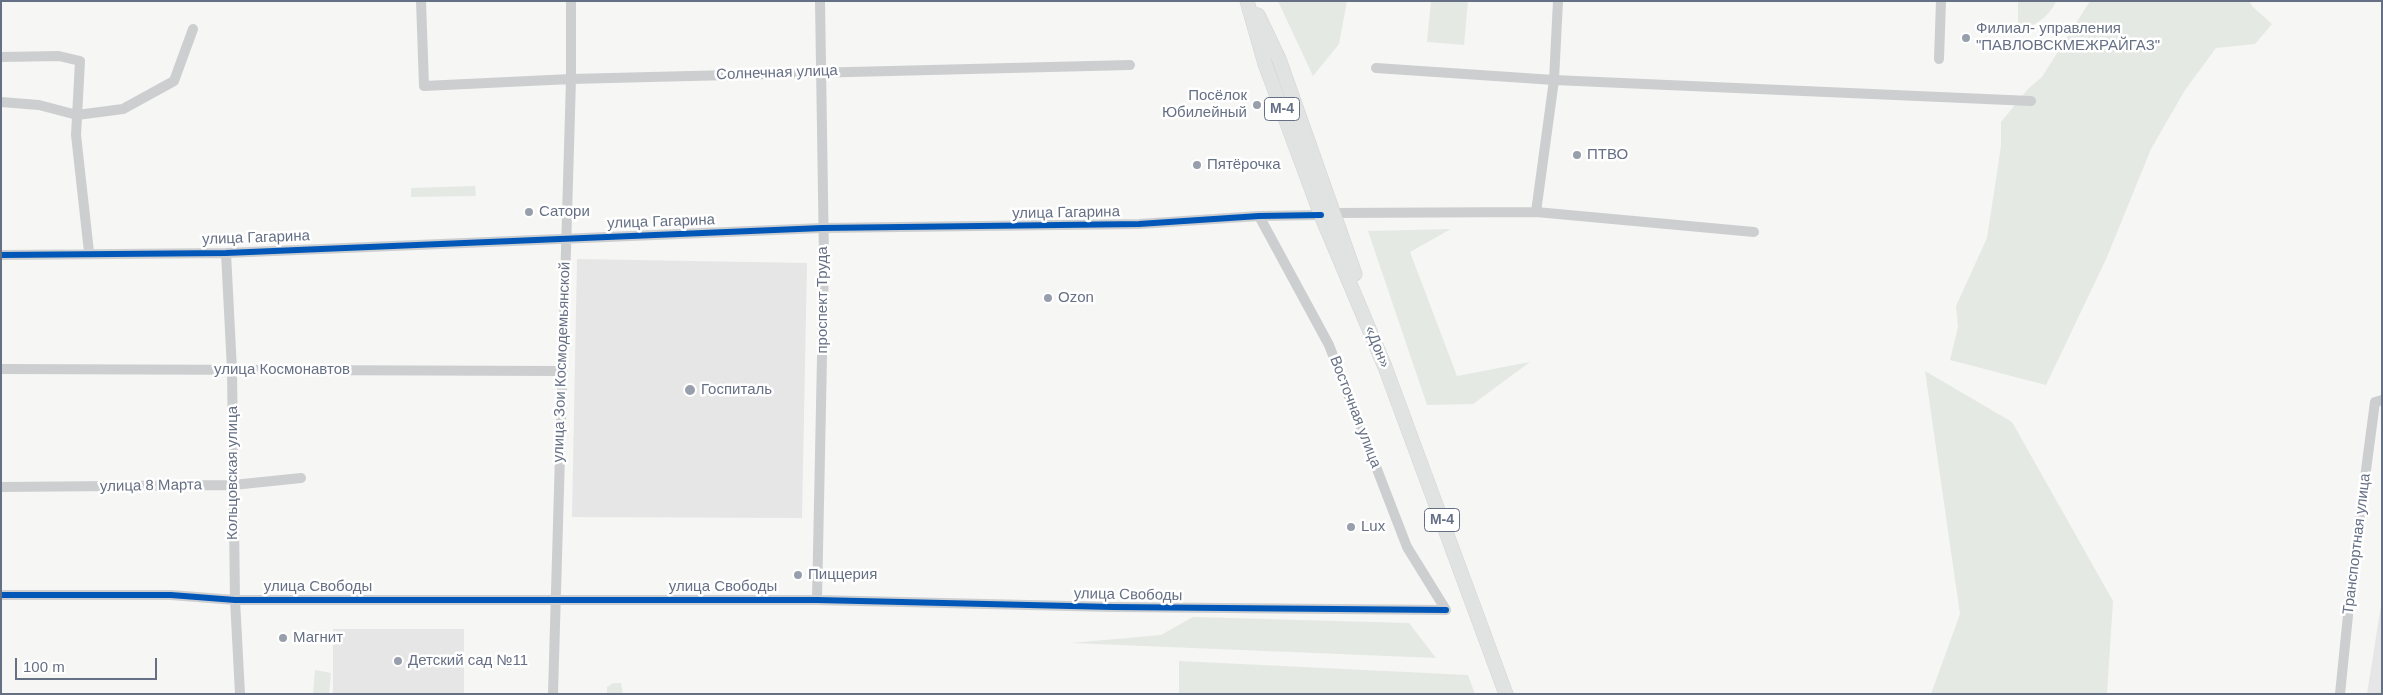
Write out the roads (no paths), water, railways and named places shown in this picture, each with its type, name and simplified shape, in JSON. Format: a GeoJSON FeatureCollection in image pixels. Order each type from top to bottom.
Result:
{"type":"FeatureCollection","features":[{"type":"Feature","properties":{"kind":"main road","name":"М-4"},"geometry":{"type":"LineString","coordinates":[[1247,1],[1265,64],[1328,214]]}},
{"type":"Feature","properties":{"kind":"main road"},"geometry":{"type":"LineString","coordinates":[[1252,1],[1278,59],[1328,214]]}},
{"type":"Feature","properties":{"kind":"main road","name":"«Дон»"},"geometry":{"type":"LineString","coordinates":[[1328,214],[1506,694]]}},
{"type":"Feature","properties":{"kind":"street","name":"Солнечная улица"},"geometry":{"type":"LineString","coordinates":[[420,1],[424,86],[572,79],[1130,65]]}},
{"type":"Feature","properties":{"kind":"street","name":"улица Зои Космодемьянской"},"geometry":{"type":"LineString","coordinates":[[552,694],[572,79],[571,1]]}},
{"type":"Feature","properties":{"kind":"street","name":"проспект Труда"},"geometry":{"type":"LineString","coordinates":[[817,600],[824,259],[822,228],[820,1]]}},
{"type":"Feature","properties":{"kind":"street"},"geometry":{"type":"LineString","coordinates":[[1536,212],[1554,80],[1558,1]]}},
{"type":"Feature","properties":{"kind":"street"},"geometry":{"type":"LineString","coordinates":[[1938,59],[1941,1]]}},
{"type":"Feature","properties":{"kind":"street"},"geometry":{"type":"LineString","coordinates":[[1,102],[39,105],[77,115],[123,109],[174,81],[193,29]]}},
{"type":"Feature","properties":{"kind":"street"},"geometry":{"type":"LineString","coordinates":[[1,57],[59,56],[80,61],[76,135],[88,252]]}},
{"type":"Feature","properties":{"kind":"street"},"geometry":{"type":"LineString","coordinates":[[1376,68],[1554,80],[2031,101]]}},
{"type":"Feature","properties":{"kind":"street","name":"улица Гагарина"},"geometry":{"type":"LineString","coordinates":[[1,254],[88,252],[226,253],[822,228],[1139,224],[1259,216],[1328,214],[1536,212],[1754,232]]}},
{"type":"Feature","properties":{"kind":"street","name":"Восточная улица"},"geometry":{"type":"LineString","coordinates":[[1259,216],[1329,345],[1407,547],[1446,610]]}},
{"type":"Feature","properties":{"kind":"street","name":"Кольцовская улица"},"geometry":{"type":"LineString","coordinates":[[226,253],[232,370],[234,600],[240,694]]}},
{"type":"Feature","properties":{"kind":"street","name":"улица Космонавтов"},"geometry":{"type":"LineString","coordinates":[[1,369],[562,371]]}},
{"type":"Feature","properties":{"kind":"street","name":"Транспортная улица"},"geometry":{"type":"LineString","coordinates":[[2340,694],[2352,576],[2375,402],[2382,400]]}},
{"type":"Feature","properties":{"kind":"street","name":"улица 8 Марта"},"geometry":{"type":"LineString","coordinates":[[1,487],[233,485],[301,478]]}},
{"type":"Feature","properties":{"kind":"street","name":"улица Свободы"},"geometry":{"type":"LineString","coordinates":[[1,595],[171,595],[234,600],[817,600],[1113,607],[1446,610]]}},
{"type":"Feature","properties":{"kind":"place","name":"Филиал- управления \"ПАВЛОВСКМЕЖРАЙГАЗ\""},"geometry":{"type":"Point","coordinates":[1966,38]}},
{"type":"Feature","properties":{"kind":"place","name":"Посёлок Юбилейный"},"geometry":{"type":"Point","coordinates":[1257,105]}},
{"type":"Feature","properties":{"kind":"place","name":"ПТВО"},"geometry":{"type":"Point","coordinates":[1577,155]}},
{"type":"Feature","properties":{"kind":"place","name":"Пятёрочка"},"geometry":{"type":"Point","coordinates":[1197,165]}},
{"type":"Feature","properties":{"kind":"place","name":"Сатори"},"geometry":{"type":"Point","coordinates":[529,212]}},
{"type":"Feature","properties":{"kind":"place","name":"Ozon"},"geometry":{"type":"Point","coordinates":[1048,298]}},
{"type":"Feature","properties":{"kind":"place","name":"Госпиталь"},"geometry":{"type":"Point","coordinates":[690,390]}},
{"type":"Feature","properties":{"kind":"place","name":"Lux"},"geometry":{"type":"Point","coordinates":[1351,527]}},
{"type":"Feature","properties":{"kind":"place","name":"Пиццерия"},"geometry":{"type":"Point","coordinates":[798,575]}},
{"type":"Feature","properties":{"kind":"place","name":"Магнит"},"geometry":{"type":"Point","coordinates":[283,638]}},
{"type":"Feature","properties":{"kind":"place","name":"Детский сад №11"},"geometry":{"type":"Point","coordinates":[398,661]}}]}
